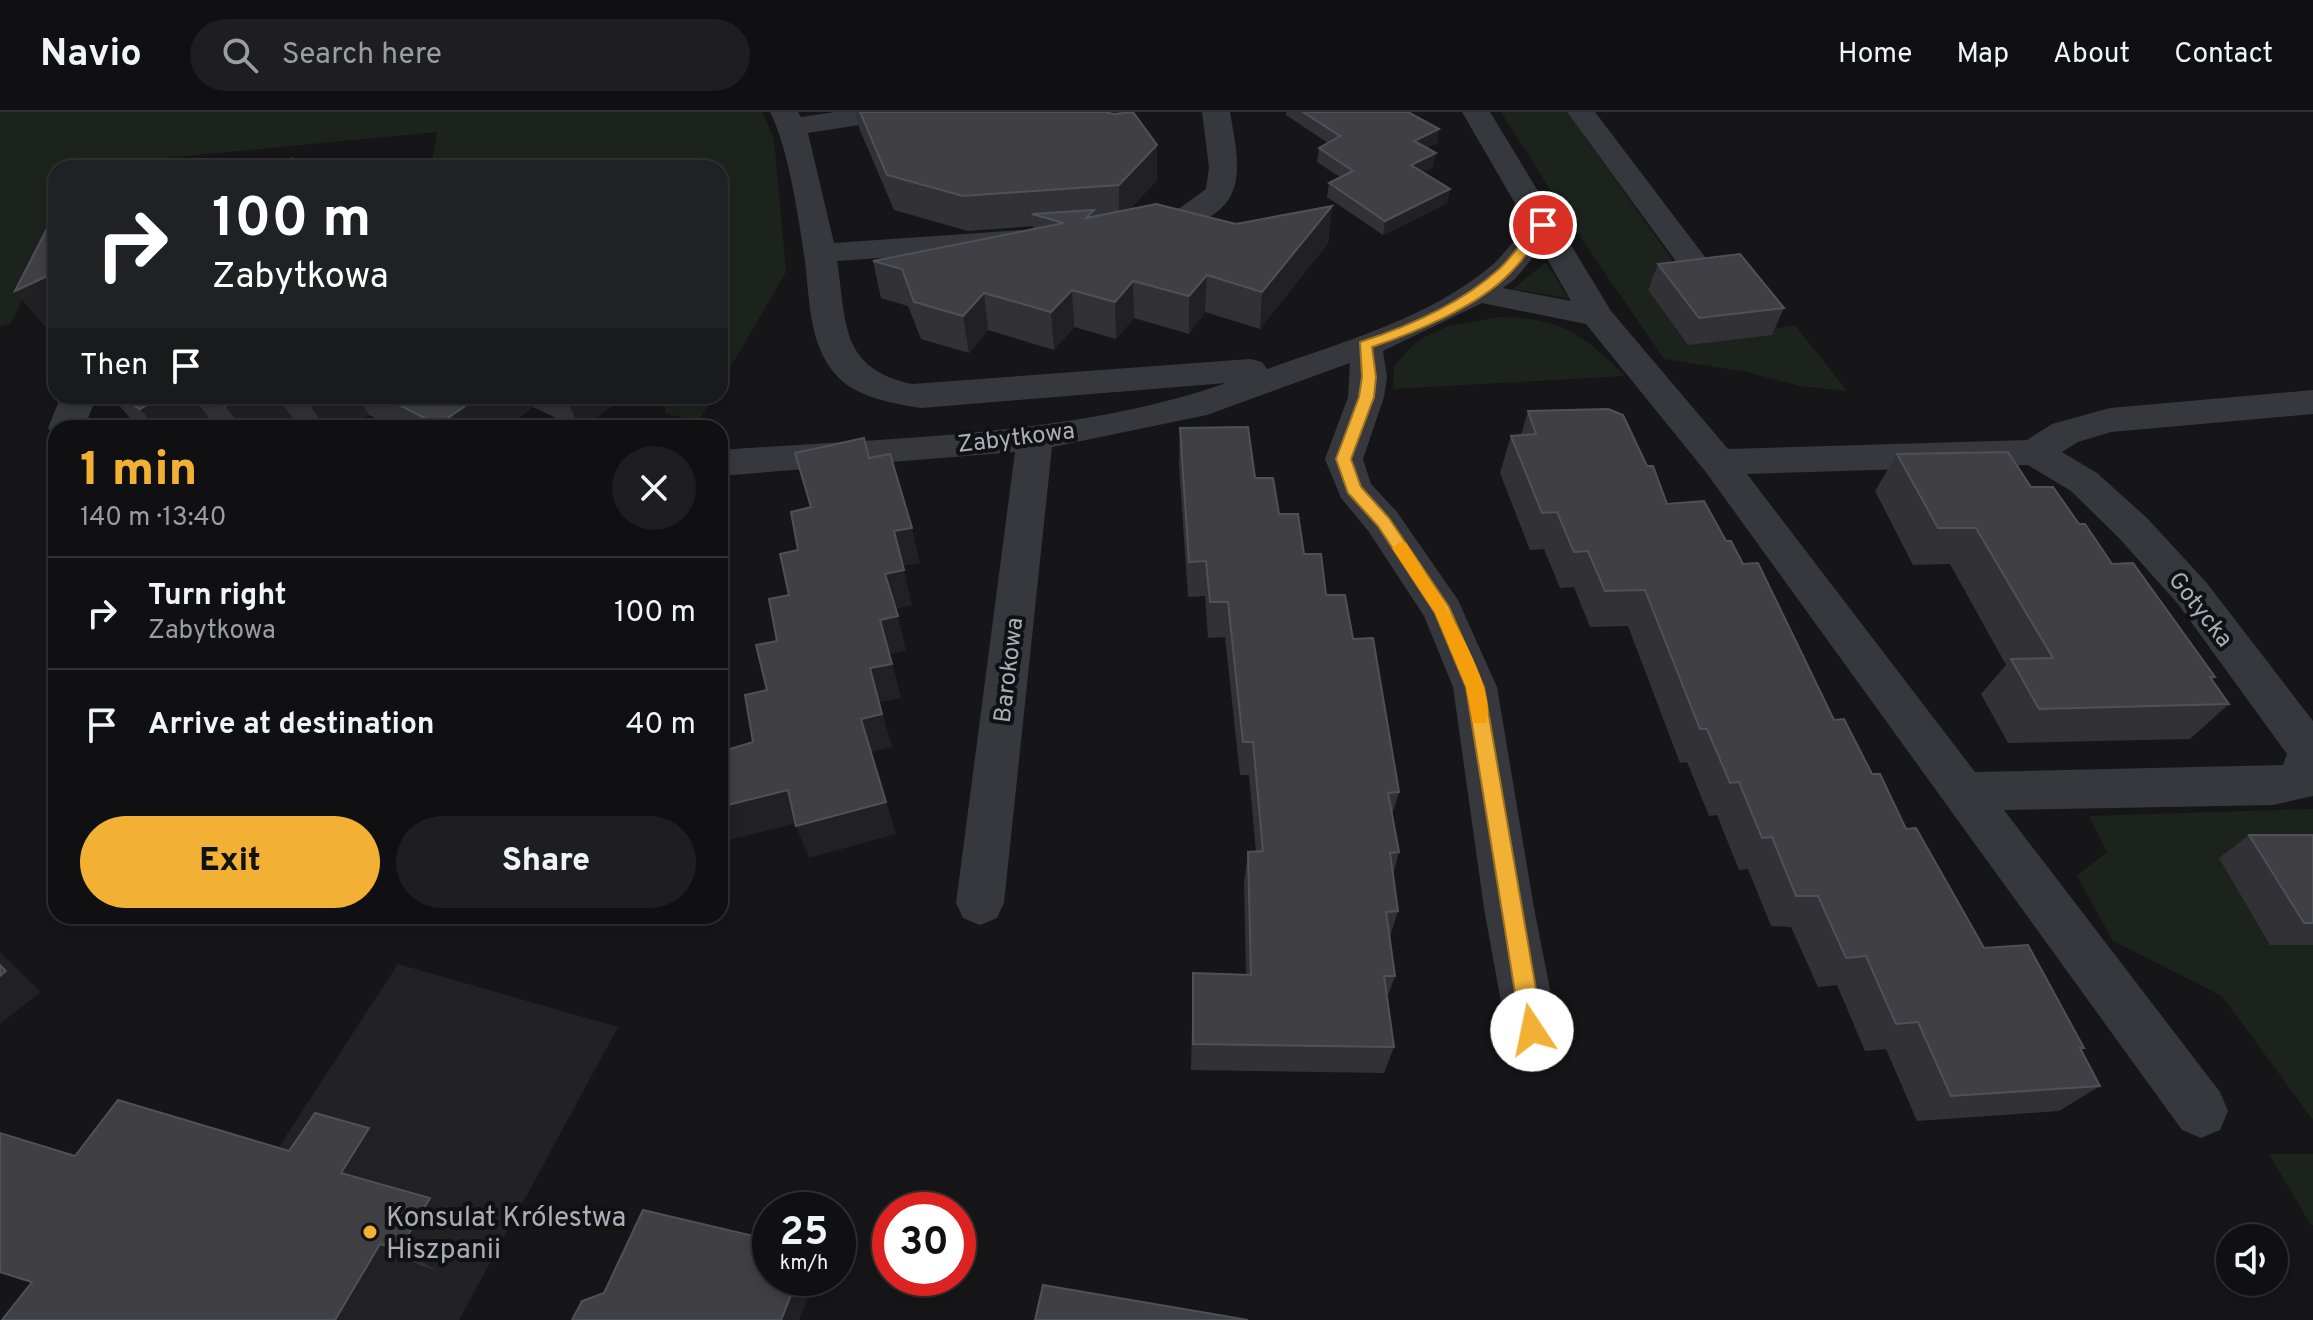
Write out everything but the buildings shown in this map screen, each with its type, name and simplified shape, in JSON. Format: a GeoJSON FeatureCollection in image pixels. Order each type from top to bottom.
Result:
{"type":"FeatureCollection","features":[{"type":"Feature","properties":{"kind":"street"},"geometry":{"type":"LineString","coordinates":[[788,119],[891,112]]}},
{"type":"Feature","properties":{"kind":"street"},"geometry":{"type":"LineString","coordinates":[[1101,234],[1178,220],[1200,210],[1216,196],[1224,179],[1216,112]]}},
{"type":"Feature","properties":{"kind":"street"},"geometry":{"type":"LineString","coordinates":[[1476,112],[1597,316],[1718,462],[2201,1111]]}},
{"type":"Feature","properties":{"kind":"street"},"geometry":{"type":"LineString","coordinates":[[1581,112],[1694,264]]}},
{"type":"Feature","properties":{"kind":"street","name":"Zabytkowa"},"geometry":{"type":"LineString","coordinates":[[788,119],[820,253],[833,336],[845,365],[896,393],[921,397],[1304,366]]}},
{"type":"Feature","properties":{"kind":"street","name":"Zabytkowa"},"geometry":{"type":"LineString","coordinates":[[728,462],[1035,438],[1194,407],[1389,337],[1476,292],[1504,272],[1543,225]]}},
{"type":"Feature","properties":{"kind":"street"},"geometry":{"type":"LineString","coordinates":[[820,253],[1054,237]]}},
{"type":"Feature","properties":{"kind":"street"},"geometry":{"type":"LineString","coordinates":[[1476,292],[1597,316]]}},
{"type":"Feature","properties":{"kind":"street"},"geometry":{"type":"LineString","coordinates":[[1365,345],[1369,377],[1366,397],[1344,459],[1354,489],[1383,522],[1443,611],[1475,687],[1532,1030]]}},
{"type":"Feature","properties":{"kind":"street"},"geometry":{"type":"LineString","coordinates":[[1718,462],[2035,452],[2065,433],[2110,420],[2313,402]]}},
{"type":"Feature","properties":{"kind":"street","name":"Barokowa"},"geometry":{"type":"LineString","coordinates":[[980,903],[1035,438]]}},
{"type":"Feature","properties":{"kind":"street","name":"Gotycka"},"geometry":{"type":"LineString","coordinates":[[1964,791],[2273,786],[2301,781],[2310,751],[2192,593],[2133,528],[2084,482],[2035,452]]}},
{"type":"Feature","properties":{"kind":"shaded area"},"geometry":{"type":"Polygon","coordinates":[[[0,112],[762,112],[774,139],[786,272],[728,371],[728,160],[432,160],[437,132],[162,160],[48,160],[48,250],[10,324],[0,326],[0,112]]]}},
{"type":"Feature","properties":{"kind":"shaded area"},"geometry":{"type":"Polygon","coordinates":[[[1501,112],[1567,112],[1678,268],[1673,281],[1646,287],[1688,345],[1795,325],[1847,391],[1800,386],[1747,372],[1664,359],[1581,238],[1501,112]]]}},
{"type":"Feature","properties":{"kind":"shaded area"},"geometry":{"type":"Polygon","coordinates":[[[1546,262],[1568,298],[1513,289],[1546,262]]]}},
{"type":"Feature","properties":{"kind":"shaded area"},"geometry":{"type":"Polygon","coordinates":[[[1499,317],[1539,321],[1569,331],[1596,349],[1625,376],[1393,389],[1394,366],[1425,337],[1448,326],[1499,317]]]}},
{"type":"Feature","properties":{"kind":"shaded area"},"geometry":{"type":"Polygon","coordinates":[[[665,404],[708,404],[699,420],[665,413],[665,404]]]}},
{"type":"Feature","properties":{"kind":"shaded area"},"geometry":{"type":"Polygon","coordinates":[[[2313,809],[2313,1120],[2222,996],[2113,941],[2077,876],[2107,852],[2089,816],[2313,809]]]}},
{"type":"Feature","properties":{"kind":"shaded area"},"geometry":{"type":"Polygon","coordinates":[[[398,964],[618,1027],[459,1320],[166,1320],[398,964]]]}},
{"type":"Feature","properties":{"kind":"shaded area"},"geometry":{"type":"Polygon","coordinates":[[[2269,1154],[2313,1154],[2313,1225],[2311,1225],[2269,1154]]]}},
{"type":"Feature","properties":{"kind":"slow traffic"},"geometry":{"type":"LineString","coordinates":[[1400,548],[1443,611],[1475,687],[1480,718]]}},
{"type":"Feature","properties":{"kind":"place","name":"Konsulat Królestwa Hiszpanii"},"geometry":{"type":"Point","coordinates":[370,1232]}},
{"type":"Feature","properties":{"kind":"route"},"geometry":{"type":"LineString","coordinates":[[1532,1030],[1509,908],[1475,687],[1443,611],[1383,522],[1354,489],[1344,459],[1366,397],[1369,377],[1365,345],[1389,337],[1466,299],[1504,272],[1543,225]]}}]}
